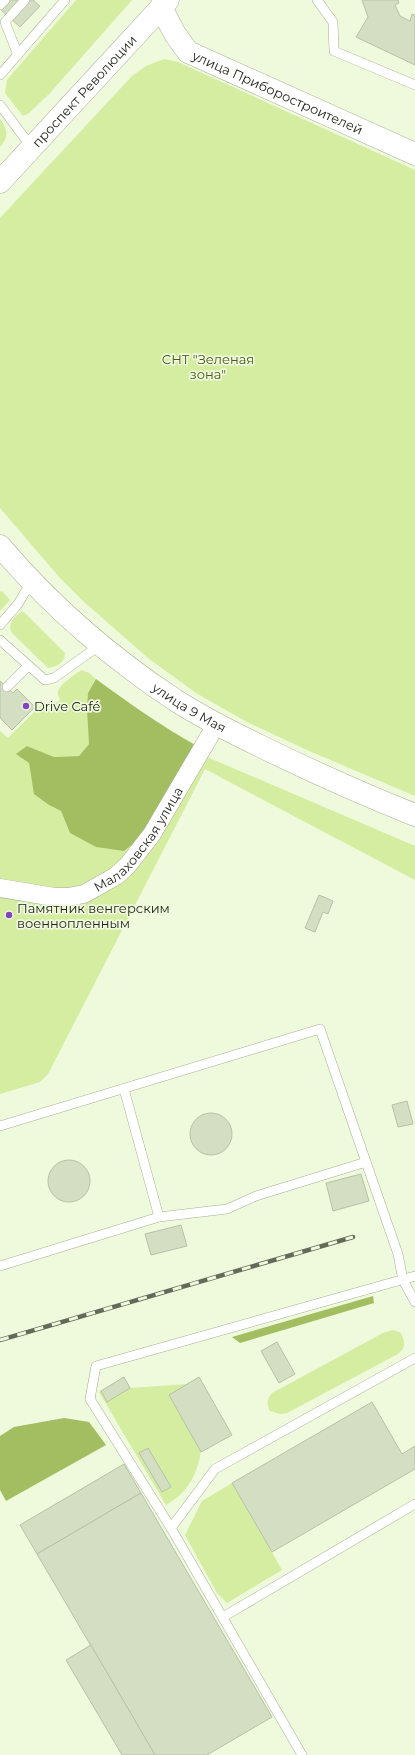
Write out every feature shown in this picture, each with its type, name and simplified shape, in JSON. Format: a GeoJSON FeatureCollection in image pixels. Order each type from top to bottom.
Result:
{"type":"FeatureCollection","features":[{"type":"Feature","properties":{"kind":"main road","name":"проспект Революции"},"geometry":{"type":"LineString","coordinates":[[0,182],[163,2]]}},
{"type":"Feature","properties":{"kind":"main road","name":"улица Приборостроителей"},"geometry":{"type":"LineString","coordinates":[[163,2],[175,34],[188,52],[415,154]]}},
{"type":"Feature","properties":{"kind":"main road","name":"улица 9 Мая"},"geometry":{"type":"LineString","coordinates":[[0,546],[31,582],[101,644],[133,670],[175,700],[216,725],[314,772],[415,814]]}},
{"type":"Feature","properties":{"kind":"street","name":"Малаховская улица"},"geometry":{"type":"LineString","coordinates":[[0,888],[54,897],[68,897],[84,894],[116,876],[128,865],[152,834],[216,725]]}},
{"type":"Feature","properties":{"kind":"lane"},"geometry":{"type":"LineString","coordinates":[[0,5],[5,0]]}},
{"type":"Feature","properties":{"kind":"lane"},"geometry":{"type":"LineString","coordinates":[[18,55],[5,22],[25,0]]}},
{"type":"Feature","properties":{"kind":"lane"},"geometry":{"type":"LineString","coordinates":[[0,75],[65,0]]}},
{"type":"Feature","properties":{"kind":"lane"},"geometry":{"type":"LineString","coordinates":[[317,0],[334,22],[334,51],[415,85]]}},
{"type":"Feature","properties":{"kind":"lane"},"geometry":{"type":"LineString","coordinates":[[0,105],[32,148]]}},
{"type":"Feature","properties":{"kind":"lane"},"geometry":{"type":"LineString","coordinates":[[0,625],[18,604],[31,582]]}},
{"type":"Feature","properties":{"kind":"lane"},"geometry":{"type":"LineString","coordinates":[[0,640],[43,680],[50,680],[101,644]]}},
{"type":"Feature","properties":{"kind":"lane"},"geometry":{"type":"LineString","coordinates":[[7,687],[28,666]]}},
{"type":"Feature","properties":{"kind":"lane"},"geometry":{"type":"LineString","coordinates":[[0,1126],[320,1029],[398,1254],[402,1280],[415,1302]]}},
{"type":"Feature","properties":{"kind":"lane"},"geometry":{"type":"LineString","coordinates":[[124,1089],[159,1217]]}},
{"type":"Feature","properties":{"kind":"lane"},"geometry":{"type":"LineString","coordinates":[[0,1266],[159,1217],[227,1209],[256,1196],[366,1162]]}},
{"type":"Feature","properties":{"kind":"lane"},"geometry":{"type":"LineString","coordinates":[[302,1755],[171,1528],[90,1399],[96,1366],[415,1276]]}},
{"type":"Feature","properties":{"kind":"lane"},"geometry":{"type":"LineString","coordinates":[[171,1528],[215,1469],[415,1358]]}},
{"type":"Feature","properties":{"kind":"lane"},"geometry":{"type":"LineString","coordinates":[[223,1617],[415,1504]]}},
{"type":"Feature","properties":{"kind":"green space"},"geometry":{"type":"Polygon","coordinates":[[[76,0],[132,0],[50,93],[29,113],[23,116],[5,93],[7,80],[76,0]]]}},
{"type":"Feature","properties":{"kind":"green space","name":"СНТ \"Зеленая зона\""},"geometry":{"type":"Polygon","coordinates":[[[164,59],[178,62],[415,170],[415,796],[307,750],[247,722],[196,693],[148,658],[83,601],[60,578],[0,508],[0,218],[132,76],[146,66],[164,59]]]}},
{"type":"Feature","properties":{"kind":"green space"},"geometry":{"type":"Polygon","coordinates":[[[0,119],[6,130],[6,137],[0,147],[0,119]]]}},
{"type":"Feature","properties":{"kind":"green space"},"geometry":{"type":"Polygon","coordinates":[[[2,591],[10,600],[0,611],[0,592],[2,591]]]}},
{"type":"Feature","properties":{"kind":"green space"},"geometry":{"type":"Polygon","coordinates":[[[21,612],[24,612],[65,653],[64,659],[60,664],[48,668],[11,632],[10,626],[12,620],[21,612]]]}},
{"type":"Feature","properties":{"kind":"green space"},"geometry":{"type":"Polygon","coordinates":[[[82,670],[89,673],[96,679],[88,693],[89,744],[79,756],[54,757],[27,746],[31,777],[49,805],[61,811],[70,833],[96,847],[146,833],[113,873],[68,892],[0,883],[0,731],[8,738],[40,706],[45,710],[60,700],[58,693],[59,688],[68,679],[82,670]]]}},
{"type":"Feature","properties":{"kind":"green space"},"geometry":{"type":"Polygon","coordinates":[[[96,679],[158,722],[197,746],[146,833],[124,851],[96,847],[70,833],[61,811],[49,805],[34,794],[29,763],[16,754],[27,746],[54,757],[79,756],[89,744],[87,709],[88,693],[96,679]]]}},
{"type":"Feature","properties":{"kind":"green space"},"geometry":{"type":"Polygon","coordinates":[[[207,757],[415,846],[415,880],[205,769],[48,1074],[40,1082],[0,1094],[0,893],[96,892],[207,757]]]}},
{"type":"Feature","properties":{"kind":"green space"},"geometry":{"type":"Polygon","coordinates":[[[373,1296],[374,1303],[240,1343],[232,1337],[373,1296]]]}},
{"type":"Feature","properties":{"kind":"green space"},"geometry":{"type":"Polygon","coordinates":[[[393,1330],[400,1332],[404,1342],[402,1350],[396,1355],[287,1413],[280,1414],[270,1411],[268,1401],[272,1393],[383,1333],[393,1330]]]}},
{"type":"Feature","properties":{"kind":"green space"},"geometry":{"type":"Polygon","coordinates":[[[124,1377],[130,1388],[188,1384],[169,1395],[201,1452],[197,1469],[190,1483],[180,1495],[166,1505],[99,1392],[124,1377]]]}},
{"type":"Feature","properties":{"kind":"green space"},"geometry":{"type":"Polygon","coordinates":[[[64,1418],[89,1422],[106,1445],[6,1501],[0,1490],[0,1436],[14,1427],[64,1418]]]}},
{"type":"Feature","properties":{"kind":"green space"},"geometry":{"type":"Polygon","coordinates":[[[232,1483],[282,1570],[227,1603],[217,1593],[185,1535],[202,1501],[232,1483]]]}},
{"type":"Feature","properties":{"kind":"building"},"geometry":{"type":"Polygon","coordinates":[[[1,0],[33,0],[40,6],[20,27],[0,9],[1,0]]]}},
{"type":"Feature","properties":{"kind":"building"},"geometry":{"type":"Polygon","coordinates":[[[362,0],[398,0],[399,3],[395,5],[400,16],[410,21],[412,14],[415,15],[415,65],[356,37],[368,17],[362,0]]]}},
{"type":"Feature","properties":{"kind":"building"},"geometry":{"type":"Polygon","coordinates":[[[0,681],[13,693],[17,689],[35,707],[12,730],[0,718],[0,681]]]}},
{"type":"Feature","properties":{"kind":"building"},"geometry":{"type":"Polygon","coordinates":[[[319,895],[333,901],[328,914],[323,912],[315,932],[305,928],[319,895]]]}},
{"type":"Feature","properties":{"kind":"building"},"geometry":{"type":"Polygon","coordinates":[[[407,1101],[413,1124],[398,1127],[392,1105],[407,1101]]]}},
{"type":"Feature","properties":{"kind":"building"},"geometry":{"type":"Polygon","coordinates":[[[211,1113],[226,1119],[232,1134],[226,1149],[211,1155],[196,1149],[190,1134],[196,1119],[211,1113]]]}},
{"type":"Feature","properties":{"kind":"building"},"geometry":{"type":"Polygon","coordinates":[[[69,1160],[84,1166],[90,1181],[84,1196],[69,1202],[54,1196],[48,1181],[54,1166],[69,1160]]]}},
{"type":"Feature","properties":{"kind":"building"},"geometry":{"type":"Polygon","coordinates":[[[361,1174],[369,1201],[333,1211],[326,1183],[361,1174]]]}},
{"type":"Feature","properties":{"kind":"building"},"geometry":{"type":"Polygon","coordinates":[[[181,1225],[187,1246],[151,1255],[145,1234],[181,1225]]]}},
{"type":"Feature","properties":{"kind":"building"},"geometry":{"type":"Polygon","coordinates":[[[277,1342],[295,1374],[279,1383],[261,1351],[277,1342]]]}},
{"type":"Feature","properties":{"kind":"building"},"geometry":{"type":"Polygon","coordinates":[[[124,1377],[130,1388],[107,1402],[101,1391],[124,1377]]]}},
{"type":"Feature","properties":{"kind":"building"},"geometry":{"type":"Polygon","coordinates":[[[199,1377],[232,1435],[201,1452],[169,1395],[199,1377]]]}},
{"type":"Feature","properties":{"kind":"building"},"geometry":{"type":"Polygon","coordinates":[[[372,1402],[402,1454],[415,1446],[415,1469],[272,1552],[232,1483],[372,1402]]]}},
{"type":"Feature","properties":{"kind":"building"},"geometry":{"type":"Polygon","coordinates":[[[148,1448],[171,1487],[162,1492],[139,1453],[148,1448]]]}},
{"type":"Feature","properties":{"kind":"building"},"geometry":{"type":"Polygon","coordinates":[[[124,1464],[141,1493],[37,1554],[20,1525],[124,1464]]]}},
{"type":"Feature","properties":{"kind":"building"},"geometry":{"type":"Polygon","coordinates":[[[141,1493],[272,1717],[207,1755],[155,1755],[37,1554],[141,1493]]]}},
{"type":"Feature","properties":{"kind":"building"},"geometry":{"type":"Polygon","coordinates":[[[91,1645],[155,1755],[122,1755],[66,1660],[91,1645]]]}},
{"type":"Feature","properties":{"kind":"railway"},"geometry":{"type":"LineString","coordinates":[[0,1340],[353,1237]]}},
{"type":"Feature","properties":{"kind":"place","name":"Drive Café"},"geometry":{"type":"Point","coordinates":[26,706]}},
{"type":"Feature","properties":{"kind":"place","name":"Памятник венгерским военнопленным"},"geometry":{"type":"Point","coordinates":[9,915]}}]}
